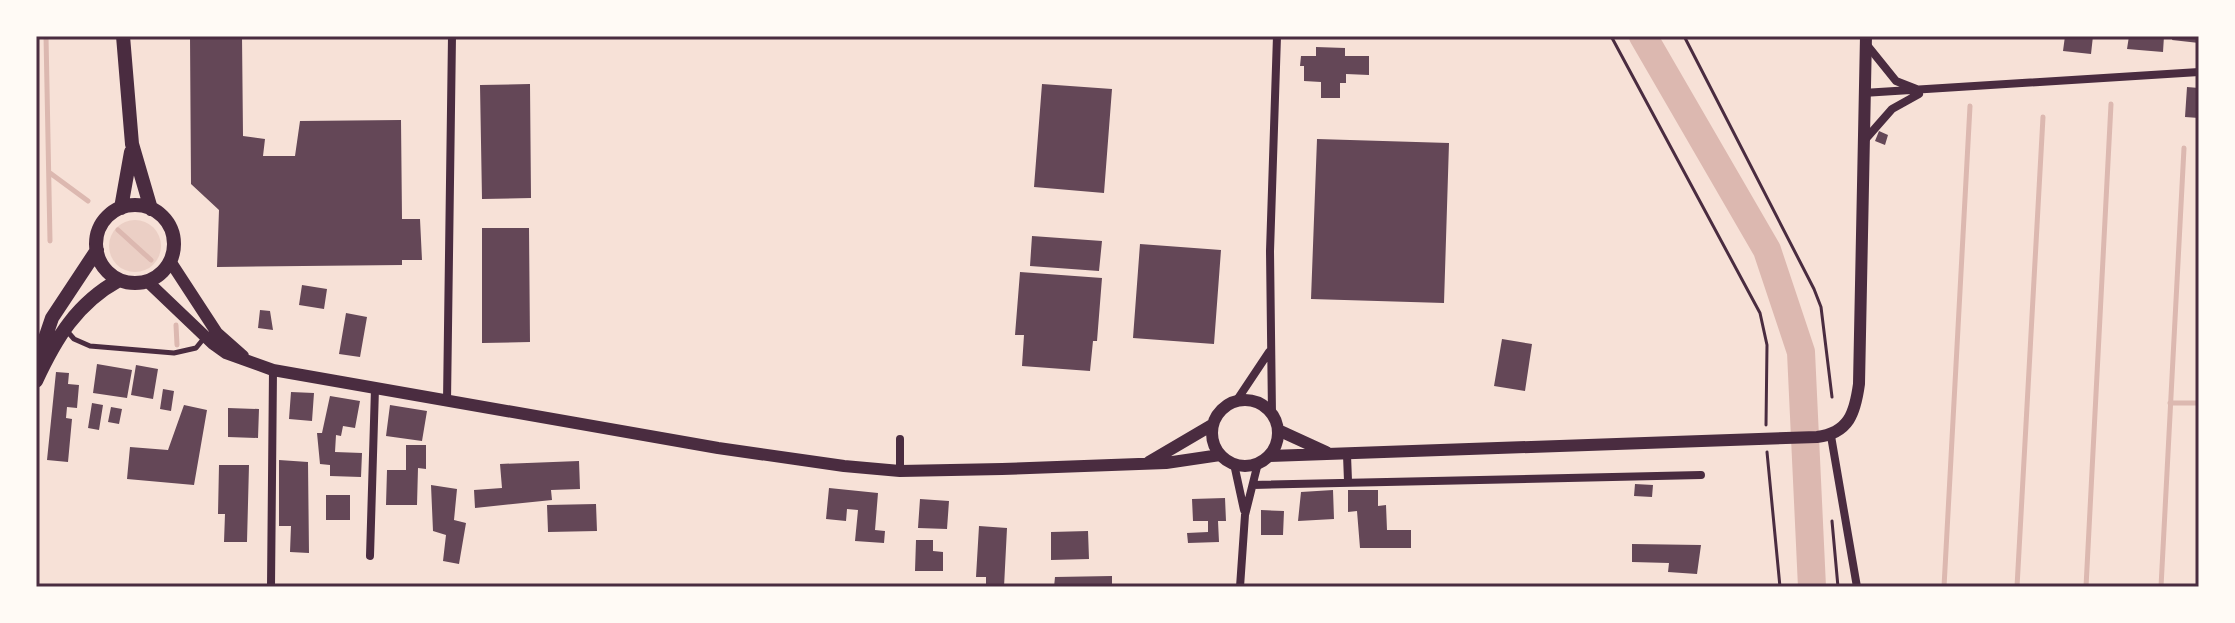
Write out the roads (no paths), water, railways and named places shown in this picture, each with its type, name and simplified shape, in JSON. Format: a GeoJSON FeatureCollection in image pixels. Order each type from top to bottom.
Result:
{"type":"FeatureCollection","features":[{"type":"Feature","properties":{"kind":"main road"},"geometry":{"type":"LineString","coordinates":[[123,36],[132,144],[151,209]]}},
{"type":"Feature","properties":{"kind":"main road"},"geometry":{"type":"LineString","coordinates":[[36,365],[40,335],[97,250],[102,225],[121,208],[132,144]]}},
{"type":"Feature","properties":{"kind":"main road"},"geometry":{"type":"LineString","coordinates":[[36,381],[64,327],[88,299],[119,280],[147,281],[170,261],[173,237],[161,216],[151,209],[121,208]]}},
{"type":"Feature","properties":{"kind":"main road"},"geometry":{"type":"LineString","coordinates":[[97,250],[104,268],[119,280]]}},
{"type":"Feature","properties":{"kind":"street"},"geometry":{"type":"LineString","coordinates":[[447,401],[452,36]]}},
{"type":"Feature","properties":{"kind":"street"},"geometry":{"type":"LineString","coordinates":[[1240,587],[1245,515],[1263,460],[1277,443],[1278,430],[1272,414],[1269,352],[1277,36]]}},
{"type":"Feature","properties":{"kind":"street"},"geometry":{"type":"LineString","coordinates":[[1865,39],[1896,81],[1923,92]]}},
{"type":"Feature","properties":{"kind":"street"},"geometry":{"type":"LineString","coordinates":[[1212,425],[1212,438],[1220,455],[1234,464],[1342,456],[1824,436],[1842,431],[1852,417],[1859,384],[1865,39]]}},
{"type":"Feature","properties":{"kind":"street"},"geometry":{"type":"LineString","coordinates":[[1863,93],[1923,92],[2199,72]]}},
{"type":"Feature","properties":{"kind":"street"},"geometry":{"type":"LineString","coordinates":[[1863,143],[1892,109],[1923,92]]}},
{"type":"Feature","properties":{"kind":"street"},"geometry":{"type":"LineString","coordinates":[[170,261],[217,333],[249,361]]}},
{"type":"Feature","properties":{"kind":"street"},"geometry":{"type":"LineString","coordinates":[[147,281],[226,353],[273,370],[718,448],[900,471],[1147,464],[1220,455]]}},
{"type":"Feature","properties":{"kind":"street"},"geometry":{"type":"LineString","coordinates":[[1147,464],[1212,425],[1223,408],[1237,400],[1269,352]]}},
{"type":"Feature","properties":{"kind":"street"},"geometry":{"type":"LineString","coordinates":[[271,587],[273,370]]}},
{"type":"Feature","properties":{"kind":"street"},"geometry":{"type":"LineString","coordinates":[[370,556],[375,388]]}},
{"type":"Feature","properties":{"kind":"street"},"geometry":{"type":"LineString","coordinates":[[1237,400],[1253,401],[1272,414]]}},
{"type":"Feature","properties":{"kind":"street"},"geometry":{"type":"LineString","coordinates":[[1278,430],[1342,456]]}},
{"type":"Feature","properties":{"kind":"street"},"geometry":{"type":"LineString","coordinates":[[1824,436],[1857,587]]}},
{"type":"Feature","properties":{"kind":"street"},"geometry":{"type":"LineString","coordinates":[[900,439],[900,471]]}},
{"type":"Feature","properties":{"kind":"street"},"geometry":{"type":"LineString","coordinates":[[1342,456],[1348,481]]}},
{"type":"Feature","properties":{"kind":"street"},"geometry":{"type":"LineString","coordinates":[[1234,464],[1245,515]]}},
{"type":"Feature","properties":{"kind":"street"},"geometry":{"type":"LineString","coordinates":[[1253,485],[1701,475]]}},
{"type":"Feature","properties":{"kind":"lane"},"geometry":{"type":"LineString","coordinates":[[64,327],[74,339],[90,346],[174,353],[196,348],[206,337]]}},
{"type":"Feature","properties":{"kind":"waterway"},"geometry":{"type":"LineString","coordinates":[[46,36],[50,241]]}},
{"type":"Feature","properties":{"kind":"waterway"},"geometry":{"type":"LineString","coordinates":[[1643,36],[1767,250],[1801,352],[1812,587]]}},
{"type":"Feature","properties":{"kind":"waterway"},"geometry":{"type":"LineString","coordinates":[[2086,587],[2111,104]]}},
{"type":"Feature","properties":{"kind":"waterway"},"geometry":{"type":"LineString","coordinates":[[1944,587],[1970,106]]}},
{"type":"Feature","properties":{"kind":"waterway"},"geometry":{"type":"LineString","coordinates":[[2017,587],[2043,117]]}},
{"type":"Feature","properties":{"kind":"waterway"},"geometry":{"type":"LineString","coordinates":[[2161,587],[2184,148]]}},
{"type":"Feature","properties":{"kind":"waterway"},"geometry":{"type":"LineString","coordinates":[[50,173],[88,201]]}},
{"type":"Feature","properties":{"kind":"waterway"},"geometry":{"type":"LineString","coordinates":[[118,230],[151,260]]}},
{"type":"Feature","properties":{"kind":"waterway"},"geometry":{"type":"LineString","coordinates":[[176,325],[177,345]]}},
{"type":"Feature","properties":{"kind":"waterway"},"geometry":{"type":"LineString","coordinates":[[2170,403],[2199,403]]}}]}
